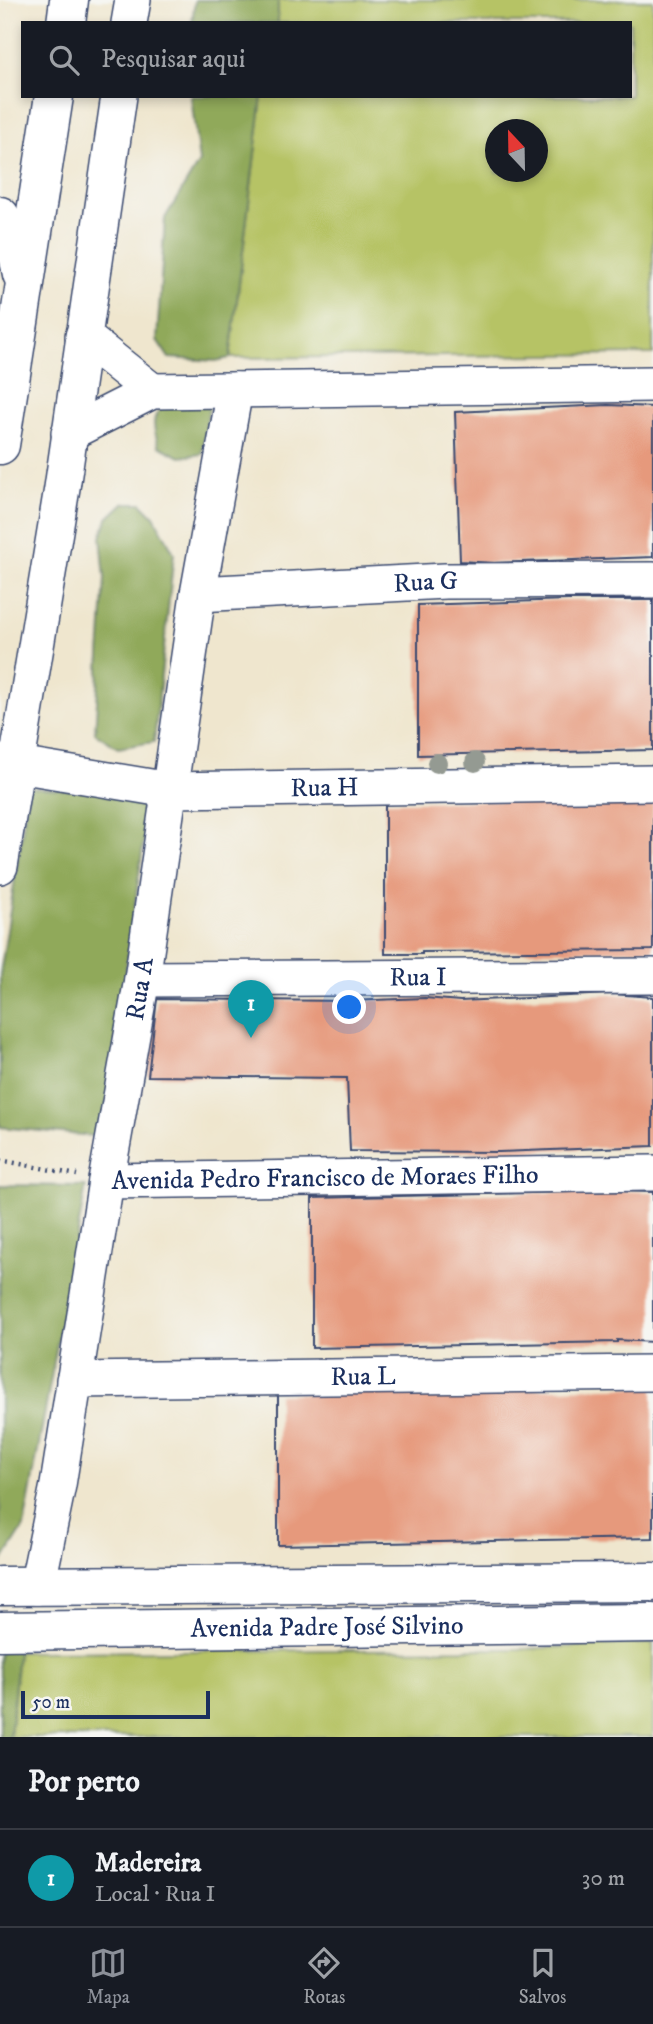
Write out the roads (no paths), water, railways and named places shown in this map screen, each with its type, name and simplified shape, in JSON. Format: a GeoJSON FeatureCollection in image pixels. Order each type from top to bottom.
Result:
{"type":"FeatureCollection","features":[{"type":"Feature","properties":{"kind":"main road"},"geometry":{"type":"LineString","coordinates":[[65,21],[69,0]]}},
{"type":"Feature","properties":{"kind":"main road"},"geometry":{"type":"LineString","coordinates":[[0,445],[54,98]]}},
{"type":"Feature","properties":{"kind":"main road"},"geometry":{"type":"LineString","coordinates":[[0,216],[16,245],[24,287]]}},
{"type":"Feature","properties":{"kind":"main road","name":"Avenida Padre José Silvino"},"geometry":{"type":"LineString","coordinates":[[18,1586],[653,1582]]}},
{"type":"Feature","properties":{"kind":"main road","name":"Avenida Padre José Silvino"},"geometry":{"type":"LineString","coordinates":[[0,1631],[653,1623]]}},
{"type":"Feature","properties":{"kind":"street"},"geometry":{"type":"LineString","coordinates":[[129,21],[132,0]]}},
{"type":"Feature","properties":{"kind":"street"},"geometry":{"type":"LineString","coordinates":[[0,866],[8,763],[69,433],[119,98]]}},
{"type":"Feature","properties":{"kind":"street"},"geometry":{"type":"LineString","coordinates":[[83,336],[152,390]]}},
{"type":"Feature","properties":{"kind":"street"},"geometry":{"type":"LineString","coordinates":[[69,433],[152,390],[653,384]]}},
{"type":"Feature","properties":{"kind":"street","name":"Rua A"},"geometry":{"type":"LineString","coordinates":[[18,1586],[58,1485],[106,1181],[142,979],[198,594],[234,390]]}},
{"type":"Feature","properties":{"kind":"street","name":"Rua G"},"geometry":{"type":"LineString","coordinates":[[198,594],[445,581],[653,580]]}},
{"type":"Feature","properties":{"kind":"street","name":"Rua H"},"geometry":{"type":"LineString","coordinates":[[8,763],[169,790],[653,783]]}},
{"type":"Feature","properties":{"kind":"street","name":"Rua I"},"geometry":{"type":"LineString","coordinates":[[142,979],[653,976]]}},
{"type":"Feature","properties":{"kind":"street","name":"Avenida Pedro Francisco de Moraes Filho"},"geometry":{"type":"LineString","coordinates":[[106,1181],[653,1173]]}},
{"type":"Feature","properties":{"kind":"street","name":"Rua L"},"geometry":{"type":"LineString","coordinates":[[74,1380],[653,1373]]}},
{"type":"Feature","properties":{"kind":"place","name":"Madereira"},"geometry":{"type":"Point","coordinates":[251,1038]}}]}
